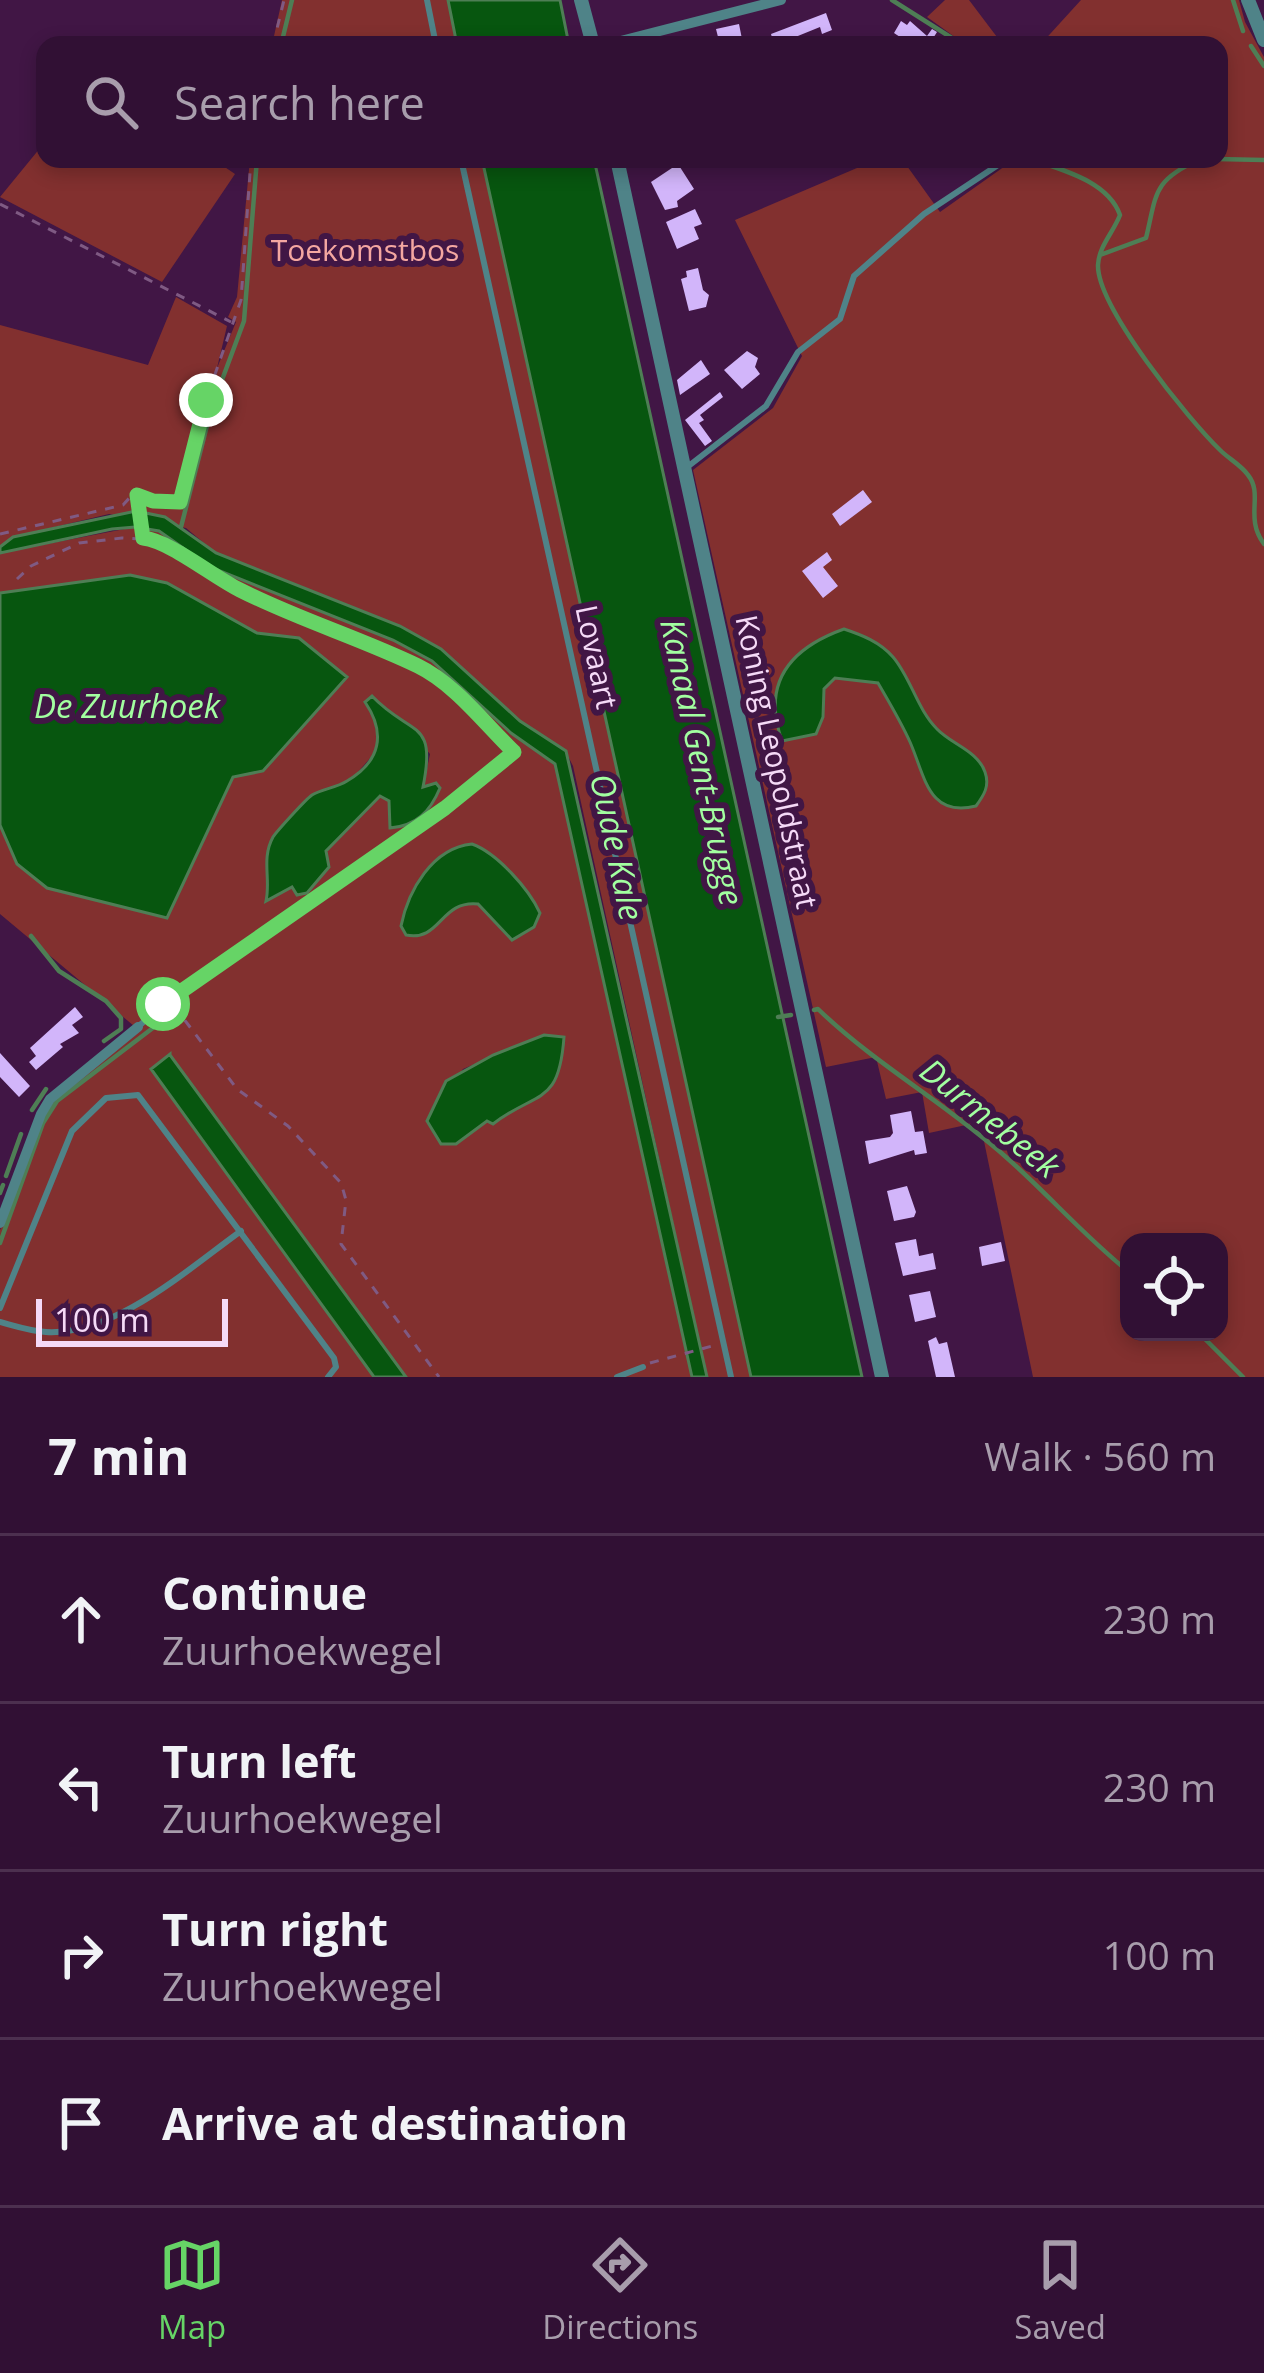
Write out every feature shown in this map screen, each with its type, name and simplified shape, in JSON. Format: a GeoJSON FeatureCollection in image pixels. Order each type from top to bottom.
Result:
{"type":"FeatureCollection","features":[{"type":"Feature","properties":{"kind":"street"},"geometry":{"type":"LineString","coordinates":[[581,0],[591,36]]}},
{"type":"Feature","properties":{"kind":"street"},"geometry":{"type":"LineString","coordinates":[[640,36],[781,0]]}},
{"type":"Feature","properties":{"kind":"street"},"geometry":{"type":"LineString","coordinates":[[1248,0],[1264,40]]}},
{"type":"Feature","properties":{"kind":"street","name":"Koning Leopoldstraat"},"geometry":{"type":"LineString","coordinates":[[619,168],[882,1377]]}},
{"type":"Feature","properties":{"kind":"street"},"geometry":{"type":"LineString","coordinates":[[0,1223],[50,1099],[138,1027]]}},
{"type":"Feature","properties":{"kind":"lane"},"geometry":{"type":"LineString","coordinates":[[427,0],[434,36]]}},
{"type":"Feature","properties":{"kind":"lane","name":"Lovaart"},"geometry":{"type":"LineString","coordinates":[[463,168],[731,1377]]}},
{"type":"Feature","properties":{"kind":"lane"},"geometry":{"type":"LineString","coordinates":[[684,469],[766,406],[798,352],[840,319],[854,276],[924,214],[993,168]]}},
{"type":"Feature","properties":{"kind":"lane"},"geometry":{"type":"LineString","coordinates":[[138,1027],[169,1000]]}},
{"type":"Feature","properties":{"kind":"lane"},"geometry":{"type":"LineString","coordinates":[[0,1308],[59,1155],[81,1120],[106,1098],[128,1093],[145,1101],[334,1358],[336,1367],[328,1377]]}},
{"type":"Feature","properties":{"kind":"lane"},"geometry":{"type":"LineString","coordinates":[[0,1322],[44,1332],[98,1324],[241,1232]]}},
{"type":"Feature","properties":{"kind":"lane"},"geometry":{"type":"LineString","coordinates":[[616,1377],[643,1367]]}},
{"type":"Feature","properties":{"kind":"path"},"geometry":{"type":"LineString","coordinates":[[275,36],[284,0]]}},
{"type":"Feature","properties":{"kind":"path"},"geometry":{"type":"LineString","coordinates":[[136,498],[141,494],[153,501],[180,502],[206,400],[241,300],[250,168]]}},
{"type":"Feature","properties":{"kind":"path"},"geometry":{"type":"LineString","coordinates":[[0,204],[233,322]]}},
{"type":"Feature","properties":{"kind":"path"},"geometry":{"type":"LineString","coordinates":[[0,534],[123,505],[133,494],[142,535]]}},
{"type":"Feature","properties":{"kind":"path"},"geometry":{"type":"LineString","coordinates":[[17,579],[25,570],[79,543],[142,535],[169,546],[195,567],[243,592],[418,666],[437,678],[514,752],[445,808],[169,1000],[237,1089],[288,1126],[341,1183],[346,1200],[341,1244],[439,1377]]}},
{"type":"Feature","properties":{"kind":"path"},"geometry":{"type":"LineString","coordinates":[[643,1367],[723,1343]]}},
{"type":"Feature","properties":{"kind":"green space"},"geometry":{"type":"Polygon","coordinates":[[[282,0],[448,0],[455,36],[274,36],[282,0]]]}},
{"type":"Feature","properties":{"kind":"green space"},"geometry":{"type":"Polygon","coordinates":[[[945,0],[969,0],[996,36],[953,36],[927,17],[945,0]]]}},
{"type":"Feature","properties":{"kind":"green space"},"geometry":{"type":"Polygon","coordinates":[[[1081,0],[1239,0],[1264,57],[1264,1377],[1033,1377],[980,1122],[929,1133],[922,1092],[886,1099],[876,1057],[826,1067],[693,470],[773,408],[802,356],[735,220],[857,168],[908,168],[940,212],[1002,168],[1228,168],[1228,36],[1048,36],[1081,0]]]}},
{"type":"Feature","properties":{"kind":"green space"},"geometry":{"type":"Polygon","coordinates":[[[36,153],[36,168],[226,168],[235,174],[162,282],[0,197],[36,153]]]}},
{"type":"Feature","properties":{"kind":"green space","name":"Toekomstbos"},"geometry":{"type":"Polygon","coordinates":[[[249,168],[484,168],[751,1377],[707,1377],[567,754],[520,721],[441,649],[400,626],[216,553],[186,528],[109,514],[13,537],[0,547],[0,325],[148,365],[176,297],[227,326],[217,368],[236,322],[228,317],[237,297],[249,168]]]}},
{"type":"Feature","properties":{"kind":"green space"},"geometry":{"type":"Polygon","coordinates":[[[135,527],[159,531],[210,567],[393,640],[432,661],[511,733],[557,767],[692,1377],[0,1377],[0,1230],[40,1122],[52,1100],[140,1031],[0,914],[0,825],[17,864],[167,918],[299,638],[257,633],[166,583],[130,575],[0,593],[0,553],[135,527]],[[372,697],[365,703],[381,733],[372,756],[351,780],[310,796],[274,836],[267,899],[326,851],[380,795],[389,801],[390,827],[423,788],[430,754],[401,720],[372,697]],[[544,1035],[463,1069],[427,1121],[456,1144],[487,1121],[494,1124],[543,1093],[557,1074],[564,1037],[544,1035]]]}},
{"type":"Feature","properties":{"kind":"water"},"geometry":{"type":"Polygon","coordinates":[[[448,0],[560,0],[567,36],[455,36],[448,0]]]}},
{"type":"Feature","properties":{"kind":"water","name":"Kanaal Gent-Brugge"},"geometry":{"type":"Polygon","coordinates":[[[484,168],[596,168],[862,1377],[751,1377],[484,168]]]}},
{"type":"Feature","properties":{"kind":"water"},"geometry":{"type":"Polygon","coordinates":[[[136,511],[165,517],[216,553],[400,626],[441,649],[520,721],[566,751],[707,1377],[692,1377],[555,764],[511,733],[432,661],[393,640],[210,567],[159,531],[112,529],[0,553],[0,547],[13,537],[136,511]]]}},
{"type":"Feature","properties":{"kind":"water","name":"De Zuurhoek"},"geometry":{"type":"Polygon","coordinates":[[[130,575],[167,583],[257,633],[299,638],[347,677],[263,771],[233,777],[167,918],[47,888],[17,864],[0,825],[0,593],[130,575]]]}},
{"type":"Feature","properties":{"kind":"water"},"geometry":{"type":"Polygon","coordinates":[[[844,629],[888,652],[930,721],[982,765],[986,786],[976,806],[960,808],[938,800],[878,683],[835,678],[824,689],[823,717],[816,734],[782,741],[775,701],[785,670],[809,646],[844,629]]]}},
{"type":"Feature","properties":{"kind":"water"},"geometry":{"type":"Polygon","coordinates":[[[372,696],[423,739],[423,787],[436,783],[440,788],[436,797],[415,821],[390,828],[389,801],[380,796],[326,851],[329,867],[307,893],[297,895],[292,887],[266,901],[273,837],[312,795],[347,781],[373,755],[376,725],[365,702],[372,696]]]}},
{"type":"Feature","properties":{"kind":"water"},"geometry":{"type":"Polygon","coordinates":[[[472,844],[502,863],[528,893],[540,913],[534,927],[512,940],[478,904],[465,904],[427,933],[406,935],[401,926],[404,913],[424,873],[445,854],[472,844]]]}},
{"type":"Feature","properties":{"kind":"water"},"geometry":{"type":"Polygon","coordinates":[[[544,1035],[564,1037],[551,1086],[456,1144],[441,1144],[427,1121],[446,1081],[544,1035]]]}},
{"type":"Feature","properties":{"kind":"water"},"geometry":{"type":"Polygon","coordinates":[[[170,1054],[406,1377],[374,1377],[151,1069],[170,1054]]]}},
{"type":"Feature","properties":{"kind":"building"},"geometry":{"type":"Polygon","coordinates":[[[826,13],[832,30],[822,34],[820,27],[798,36],[771,34],[826,13]]]}},
{"type":"Feature","properties":{"kind":"building"},"geometry":{"type":"Polygon","coordinates":[[[901,21],[907,25],[910,21],[927,36],[898,36],[894,33],[901,21]]]}},
{"type":"Feature","properties":{"kind":"building"},"geometry":{"type":"Polygon","coordinates":[[[739,24],[741,36],[718,36],[716,29],[739,24]]]}},
{"type":"Feature","properties":{"kind":"building"},"geometry":{"type":"Polygon","coordinates":[[[672,168],[681,168],[694,189],[677,201],[678,207],[665,210],[651,182],[672,168]]]}},
{"type":"Feature","properties":{"kind":"building"},"geometry":{"type":"Polygon","coordinates":[[[695,209],[702,224],[694,227],[699,239],[677,249],[666,222],[695,209]]]}},
{"type":"Feature","properties":{"kind":"building"},"geometry":{"type":"Polygon","coordinates":[[[698,268],[703,290],[709,295],[706,307],[689,311],[681,279],[687,277],[686,271],[698,268]]]}},
{"type":"Feature","properties":{"kind":"building"},"geometry":{"type":"Polygon","coordinates":[[[747,351],[758,358],[755,367],[760,374],[742,389],[724,370],[747,351]]]}},
{"type":"Feature","properties":{"kind":"building"},"geometry":{"type":"Polygon","coordinates":[[[701,360],[710,374],[680,395],[677,380],[701,360]]]}},
{"type":"Feature","properties":{"kind":"building"},"geometry":{"type":"Polygon","coordinates":[[[720,392],[723,397],[700,415],[704,420],[699,423],[712,441],[705,446],[685,420],[720,392]]]}},
{"type":"Feature","properties":{"kind":"building"},"geometry":{"type":"Polygon","coordinates":[[[863,490],[872,502],[840,526],[832,514],[863,490]]]}},
{"type":"Feature","properties":{"kind":"building"},"geometry":{"type":"Polygon","coordinates":[[[827,552],[832,560],[823,567],[838,586],[823,598],[802,571],[827,552]]]}},
{"type":"Feature","properties":{"kind":"building"},"geometry":{"type":"Polygon","coordinates":[[[75,1007],[83,1017],[72,1025],[79,1033],[60,1044],[63,1047],[36,1070],[29,1062],[36,1056],[30,1048],[75,1007]]]}},
{"type":"Feature","properties":{"kind":"building"},"geometry":{"type":"Polygon","coordinates":[[[0,1053],[30,1086],[19,1097],[0,1077],[0,1053]]]}},
{"type":"Feature","properties":{"kind":"building"},"geometry":{"type":"Polygon","coordinates":[[[911,1111],[915,1132],[923,1131],[927,1153],[915,1155],[914,1150],[869,1164],[865,1141],[890,1137],[890,1115],[911,1111]]]}},
{"type":"Feature","properties":{"kind":"building"},"geometry":{"type":"Polygon","coordinates":[[[907,1186],[916,1212],[914,1217],[894,1221],[887,1191],[907,1186]]]}},
{"type":"Feature","properties":{"kind":"building"},"geometry":{"type":"Polygon","coordinates":[[[916,1239],[919,1256],[933,1253],[936,1269],[903,1276],[895,1243],[916,1239]]]}},
{"type":"Feature","properties":{"kind":"building"},"geometry":{"type":"Polygon","coordinates":[[[1001,1242],[1005,1261],[982,1266],[979,1247],[1001,1242]]]}},
{"type":"Feature","properties":{"kind":"building"},"geometry":{"type":"Polygon","coordinates":[[[930,1291],[936,1317],[915,1322],[909,1295],[930,1291]]]}},
{"type":"Feature","properties":{"kind":"building"},"geometry":{"type":"Polygon","coordinates":[[[936,1337],[939,1344],[947,1342],[955,1377],[936,1377],[928,1341],[936,1337]]]}},
{"type":"Feature","properties":{"kind":"waterway"},"geometry":{"type":"LineString","coordinates":[[283,36],[292,0]]}},
{"type":"Feature","properties":{"kind":"waterway"},"geometry":{"type":"LineString","coordinates":[[892,0],[949,36]]}},
{"type":"Feature","properties":{"kind":"waterway"},"geometry":{"type":"LineString","coordinates":[[1233,0],[1243,31]]}},
{"type":"Feature","properties":{"kind":"waterway"},"geometry":{"type":"LineString","coordinates":[[1251,46],[1264,66]]}},
{"type":"Feature","properties":{"kind":"waterway"},"geometry":{"type":"LineString","coordinates":[[1228,159],[1264,160]]}},
{"type":"Feature","properties":{"kind":"waterway"},"geometry":{"type":"LineString","coordinates":[[219,388],[244,321],[256,168]]}},
{"type":"Feature","properties":{"kind":"waterway"},"geometry":{"type":"LineString","coordinates":[[1056,168],[1095,185],[1114,203],[1120,215],[1098,265],[1112,307],[1168,389],[1248,475],[1254,490],[1255,525],[1264,544]]}},
{"type":"Feature","properties":{"kind":"waterway"},"geometry":{"type":"LineString","coordinates":[[1100,255],[1146,238],[1159,190],[1184,168]]}},
{"type":"Feature","properties":{"kind":"waterway"},"geometry":{"type":"LineString","coordinates":[[181,527],[211,410]]}},
{"type":"Feature","properties":{"kind":"waterway"},"geometry":{"type":"LineString","coordinates":[[31,936],[59,971],[106,1001],[121,1018],[121,1029],[104,1041]]}},
{"type":"Feature","properties":{"kind":"waterway","name":"Durmebeek"},"geometry":{"type":"LineString","coordinates":[[814,1010],[984,1138],[1120,1264]]}},
{"type":"Feature","properties":{"kind":"waterway","name":"Durmebeek"},"geometry":{"type":"LineString","coordinates":[[778,1017],[791,1015]]}},
{"type":"Feature","properties":{"kind":"waterway"},"geometry":{"type":"LineString","coordinates":[[0,1243],[43,1123],[57,1101],[162,1021]]}},
{"type":"Feature","properties":{"kind":"waterway"},"geometry":{"type":"LineString","coordinates":[[32,1110],[46,1089]]}},
{"type":"Feature","properties":{"kind":"waterway"},"geometry":{"type":"LineString","coordinates":[[6,1176],[21,1134]]}},
{"type":"Feature","properties":{"kind":"waterway"},"geometry":{"type":"LineString","coordinates":[[0,1193],[3,1185]]}},
{"type":"Feature","properties":{"kind":"waterway","name":"Durmebeek"},"geometry":{"type":"LineString","coordinates":[[1207,1341],[1243,1377]]}},
{"type":"Feature","properties":{"kind":"route"},"geometry":{"type":"LineString","coordinates":[[163,1004],[445,808],[514,752],[437,678],[418,666],[243,592],[195,567],[169,546],[143,538],[137,495],[180,502],[206,400]]}},
{"type":"Feature","properties":{"kind":"water label","name":"Oude Kale"},"geometry":{"type":"Point","coordinates":[617,847]}}]}
